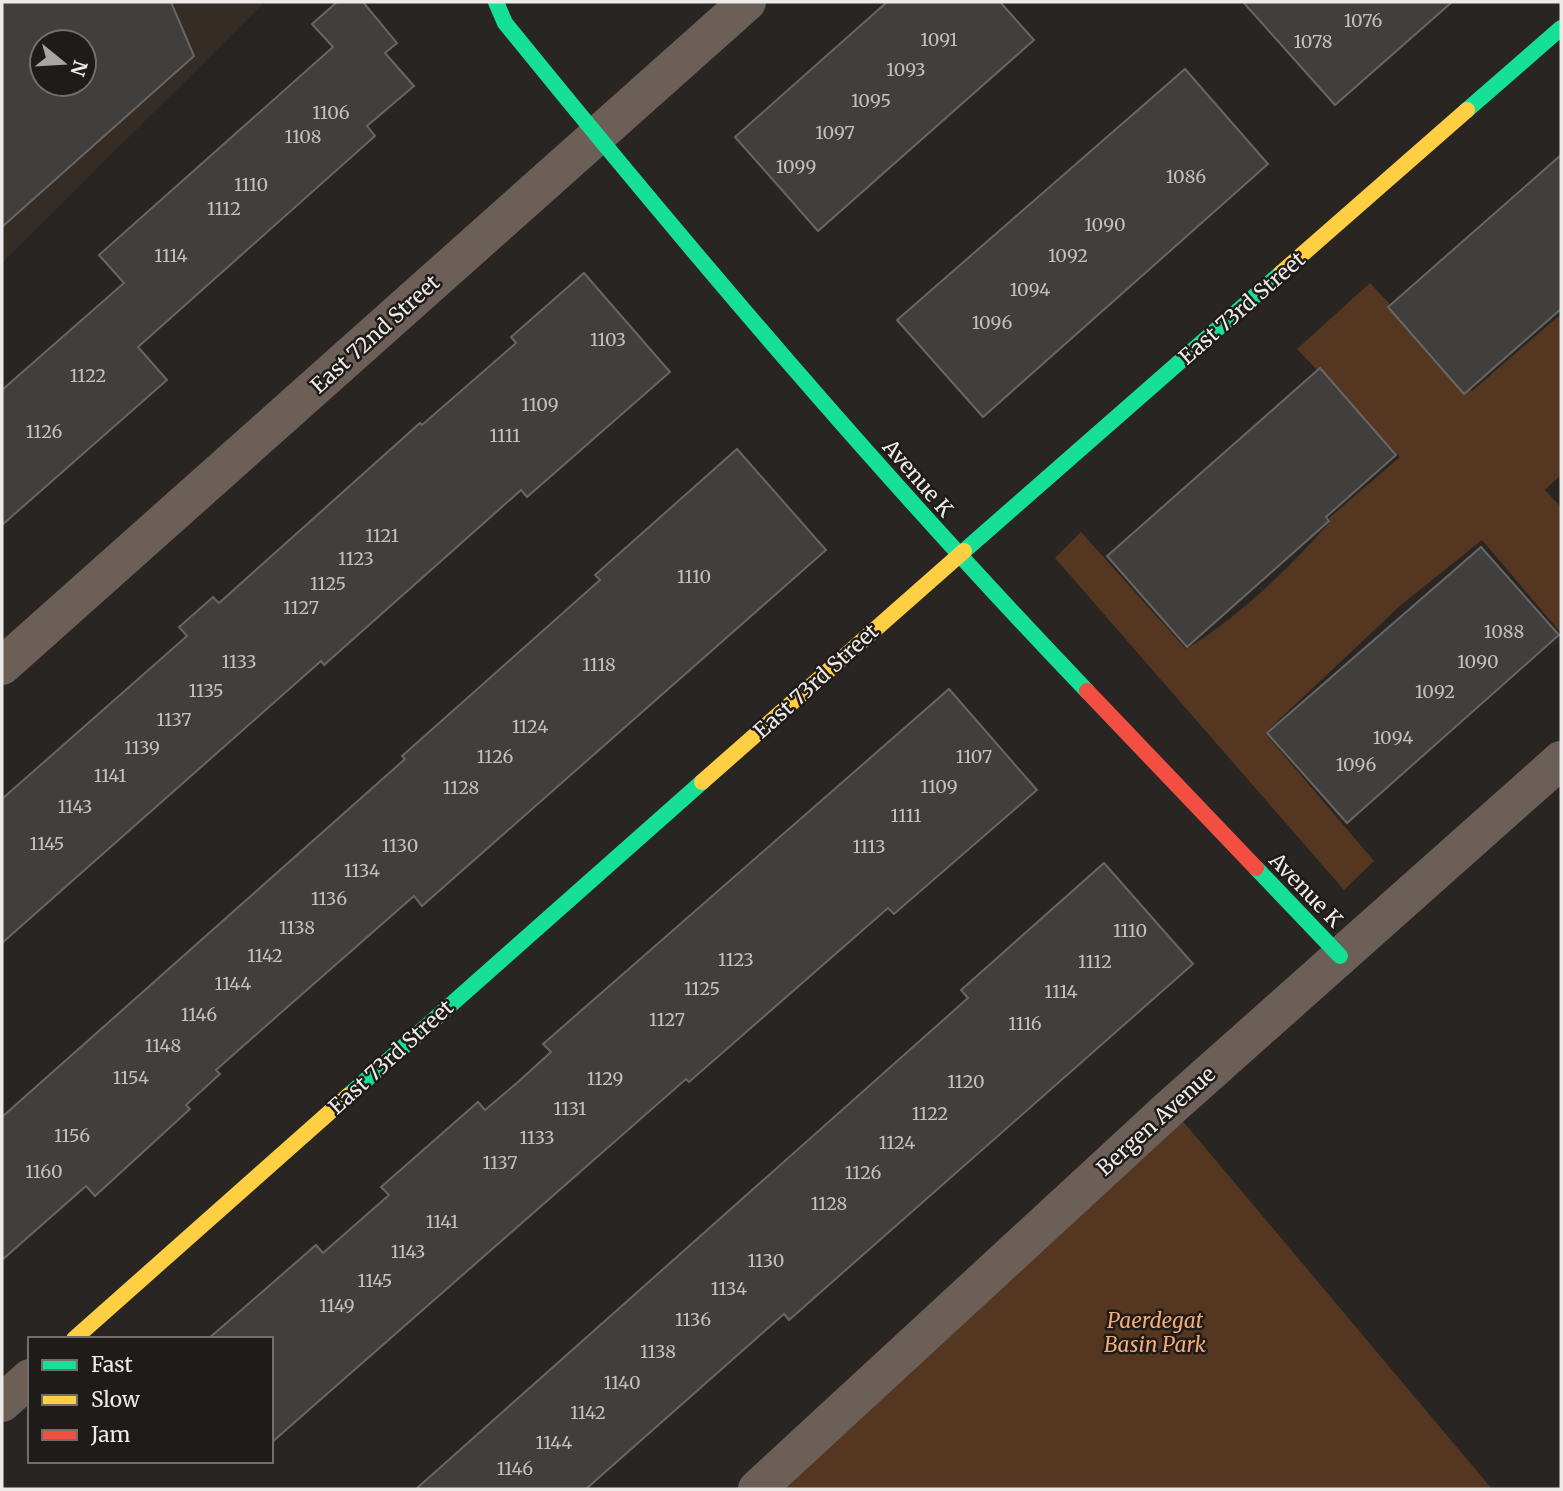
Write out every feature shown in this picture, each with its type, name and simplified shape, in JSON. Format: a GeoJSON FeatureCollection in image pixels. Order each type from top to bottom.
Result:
{"type":"FeatureCollection","features":[{"type":"Feature","properties":{"kind":"street","name":"Avenue K"},"geometry":{"type":"LineString","coordinates":[[496,2],[505,23],[597,136],[958,556],[1340,956]]}},
{"type":"Feature","properties":{"kind":"street","name":"East 72nd Street"},"geometry":{"type":"LineString","coordinates":[[2,666],[747,2]]}},
{"type":"Feature","properties":{"kind":"street","name":"East 73rd Street"},"geometry":{"type":"LineString","coordinates":[[76,1337],[958,556],[1561,28]]}},
{"type":"Feature","properties":{"kind":"street","name":"Bergen Avenue"},"geometry":{"type":"LineString","coordinates":[[757,1489],[1340,956],[1561,761]]}},
{"type":"Feature","properties":{"kind":"street"},"geometry":{"type":"LineString","coordinates":[[2,1403],[28,1380]]}},
{"type":"Feature","properties":{"kind":"shaded area"},"geometry":{"type":"Polygon","coordinates":[[[2,2],[265,2],[2,263],[2,2]]]}},
{"type":"Feature","properties":{"kind":"green space"},"geometry":{"type":"Polygon","coordinates":[[[1370,283],[1472,391],[1561,314],[1561,475],[1545,490],[1561,507],[1561,633],[1482,540],[1401,605],[1265,733],[1374,861],[1344,890],[1055,558],[1081,532],[1186,649],[1244,607],[1298,557],[1330,522],[1329,518],[1400,457],[1297,349],[1370,283]]]}},
{"type":"Feature","properties":{"kind":"green space","name":"Paerdegat Basin Park"},"geometry":{"type":"Polygon","coordinates":[[[1171,1107],[1492,1489],[741,1489],[1171,1107]]]}},
{"type":"Feature","properties":{"kind":"building"},"geometry":{"type":"Polygon","coordinates":[[[2,2],[171,2],[194,56],[2,227],[2,2]]]}},
{"type":"Feature","properties":{"kind":"building"},"geometry":{"type":"Polygon","coordinates":[[[337,2],[363,2],[397,43],[385,53],[414,86],[367,126],[375,136],[138,347],[167,380],[2,525],[2,390],[124,283],[99,255],[333,47],[312,24],[337,2]]]}},
{"type":"Feature","properties":{"kind":"building"},"geometry":{"type":"Polygon","coordinates":[[[887,2],[1000,2],[1034,40],[818,231],[735,137],[887,2]]]}},
{"type":"Feature","properties":{"kind":"building"},"geometry":{"type":"Polygon","coordinates":[[[1243,2],[1452,2],[1335,105],[1243,2]]]}},
{"type":"Feature","properties":{"kind":"building"},"geometry":{"type":"Polygon","coordinates":[[[1185,69],[1268,164],[983,417],[897,320],[1185,69]]]}},
{"type":"Feature","properties":{"kind":"building"},"geometry":{"type":"Polygon","coordinates":[[[1561,155],[1561,309],[1464,394],[1388,307],[1561,155]]]}},
{"type":"Feature","properties":{"kind":"building"},"geometry":{"type":"Polygon","coordinates":[[[584,273],[670,372],[527,497],[521,490],[324,665],[321,661],[2,943],[2,799],[187,636],[179,627],[213,597],[219,603],[420,423],[422,425],[516,343],[511,337],[584,273]]]}},
{"type":"Feature","properties":{"kind":"building"},"geometry":{"type":"Polygon","coordinates":[[[1320,368],[1396,455],[1326,517],[1329,521],[1187,647],[1107,556],[1320,368]]]}},
{"type":"Feature","properties":{"kind":"building"},"geometry":{"type":"Polygon","coordinates":[[[737,449],[826,550],[422,906],[414,896],[216,1070],[220,1074],[186,1105],[190,1109],[95,1196],[86,1186],[2,1260],[2,1117],[405,759],[402,756],[600,580],[595,575],[737,449]]]}},
{"type":"Feature","properties":{"kind":"building"},"geometry":{"type":"Polygon","coordinates":[[[1481,547],[1559,635],[1347,823],[1267,733],[1481,547]]]}},
{"type":"Feature","properties":{"kind":"building"},"geometry":{"type":"Polygon","coordinates":[[[949,689],[1037,790],[894,914],[888,908],[689,1082],[686,1079],[273,1441],[273,1337],[210,1337],[316,1245],[323,1253],[389,1195],[381,1187],[478,1102],[485,1110],[518,1082],[551,1052],[543,1044],[949,689]]]}},
{"type":"Feature","properties":{"kind":"building"},"geometry":{"type":"Polygon","coordinates":[[[1104,863],[1193,964],[789,1320],[784,1314],[586,1489],[416,1489],[968,998],[961,990],[1104,863]]]}},
{"type":"Feature","properties":{"kind":"traffic: fast"},"geometry":{"type":"LineString","coordinates":[[496,2],[505,23],[789,363],[936,529],[1087,691]]}},
{"type":"Feature","properties":{"kind":"traffic: fast"},"geometry":{"type":"LineString","coordinates":[[1467,110],[1561,28]]}},
{"type":"Feature","properties":{"kind":"traffic: fast"},"geometry":{"type":"LineString","coordinates":[[964,551],[1281,273]]}},
{"type":"Feature","properties":{"kind":"traffic: fast"},"geometry":{"type":"LineString","coordinates":[[349,1095],[702,782]]}},
{"type":"Feature","properties":{"kind":"traffic: fast"},"geometry":{"type":"LineString","coordinates":[[1256,868],[1340,956]]}},
{"type":"Feature","properties":{"kind":"traffic: slow"},"geometry":{"type":"LineString","coordinates":[[1281,273],[1467,110]]}},
{"type":"Feature","properties":{"kind":"traffic: slow"},"geometry":{"type":"LineString","coordinates":[[702,782],[964,551]]}},
{"type":"Feature","properties":{"kind":"traffic: slow"},"geometry":{"type":"LineString","coordinates":[[76,1337],[349,1095]]}},
{"type":"Feature","properties":{"kind":"traffic: jam"},"geometry":{"type":"LineString","coordinates":[[1087,691],[1256,868]]}}]}
